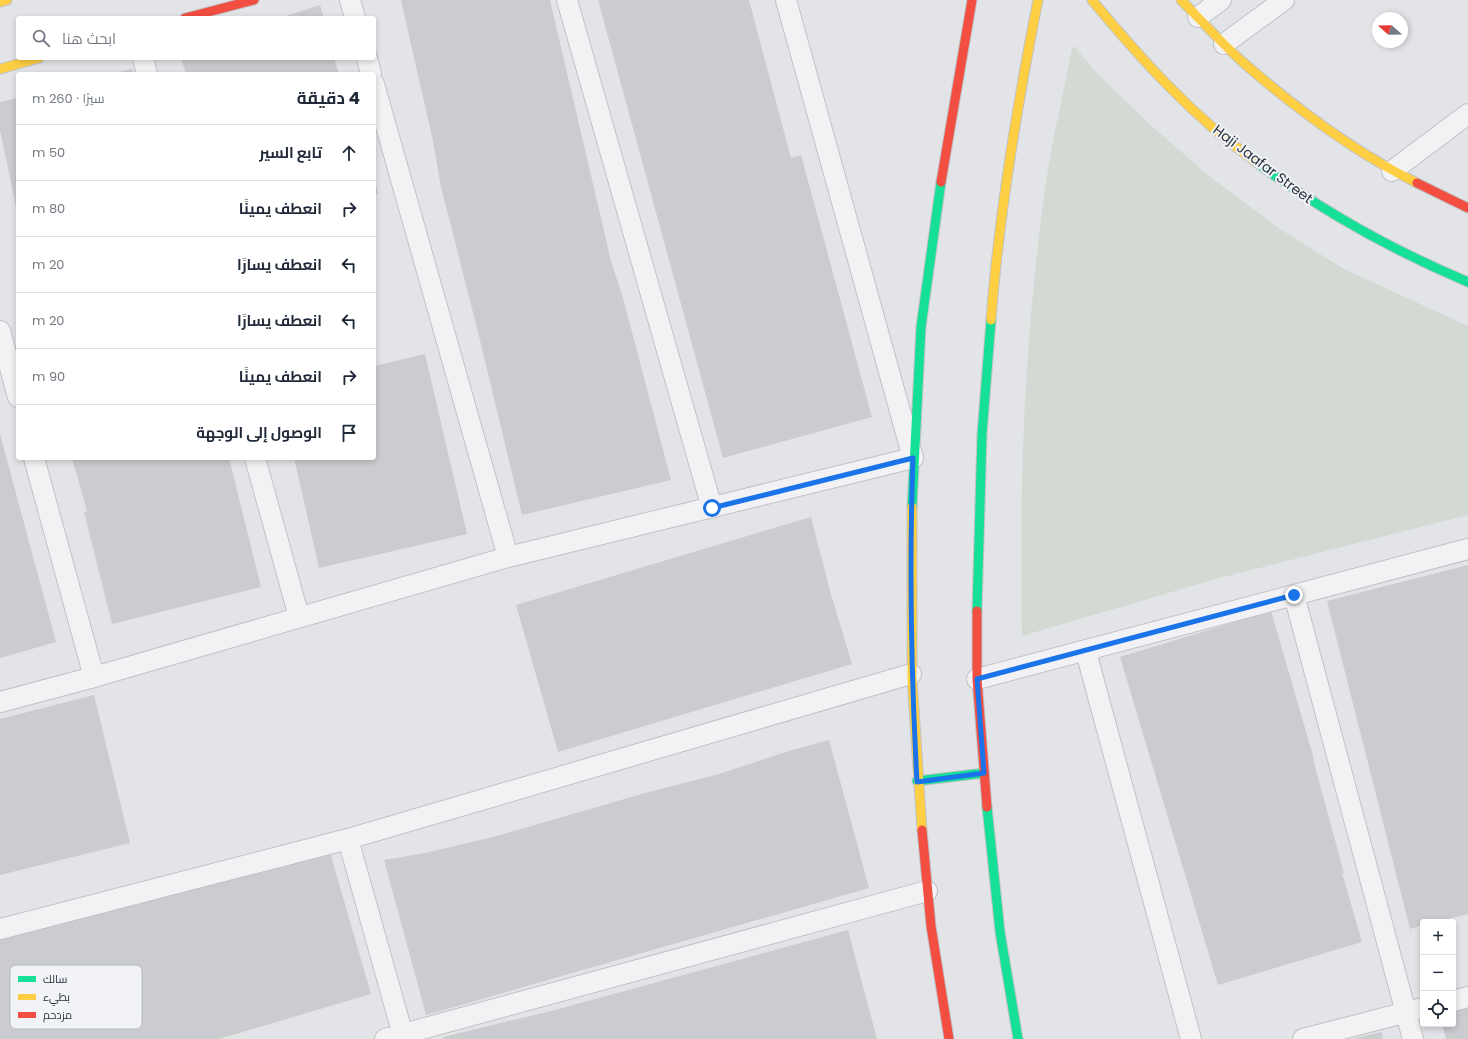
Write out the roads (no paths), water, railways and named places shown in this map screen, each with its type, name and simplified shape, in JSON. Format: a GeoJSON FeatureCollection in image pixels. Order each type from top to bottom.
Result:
{"type":"FeatureCollection","features":[{"type":"Feature","properties":{"kind":"street"},"geometry":{"type":"LineString","coordinates":[[0,2],[7,0]]}},
{"type":"Feature","properties":{"kind":"street"},"geometry":{"type":"LineString","coordinates":[[193,16],[254,0]]}},
{"type":"Feature","properties":{"kind":"street"},"geometry":{"type":"LineString","coordinates":[[350,0],[355,16]]}},
{"type":"Feature","properties":{"kind":"street"},"geometry":{"type":"LineString","coordinates":[[567,0],[712,508]]}},
{"type":"Feature","properties":{"kind":"street"},"geometry":{"type":"LineString","coordinates":[[786,0],[913,458]]}},
{"type":"Feature","properties":{"kind":"street"},"geometry":{"type":"LineString","coordinates":[[948,1039],[927,891],[917,782],[911,674],[910,543],[913,458],[921,324],[938,196],[972,0]]}},
{"type":"Feature","properties":{"kind":"street"},"geometry":{"type":"LineString","coordinates":[[1018,1039],[1000,932],[984,773],[977,679],[977,564],[982,434],[996,251],[1016,113],[1038,0]]}},
{"type":"Feature","properties":{"kind":"street","name":"Haji Jaafar Street"},"geometry":{"type":"LineString","coordinates":[[1092,0],[1137,54],[1188,105],[1244,153],[1303,196],[1365,234],[1430,267],[1468,282]]}},
{"type":"Feature","properties":{"kind":"street"},"geometry":{"type":"LineString","coordinates":[[1180,0],[1245,64],[1317,123],[1392,171],[1468,208]]}},
{"type":"Feature","properties":{"kind":"street"},"geometry":{"type":"LineString","coordinates":[[1198,17],[1221,0]]}},
{"type":"Feature","properties":{"kind":"street"},"geometry":{"type":"LineString","coordinates":[[1224,44],[1284,0]]}},
{"type":"Feature","properties":{"kind":"street"},"geometry":{"type":"LineString","coordinates":[[0,69],[32,60]]}},
{"type":"Feature","properties":{"kind":"street"},"geometry":{"type":"LineString","coordinates":[[144,60],[146,72]]}},
{"type":"Feature","properties":{"kind":"street"},"geometry":{"type":"LineString","coordinates":[[368,60],[370,72]]}},
{"type":"Feature","properties":{"kind":"street"},"geometry":{"type":"LineString","coordinates":[[376,91],[508,557]]}},
{"type":"Feature","properties":{"kind":"street"},"geometry":{"type":"LineString","coordinates":[[1392,171],[1468,114]]}},
{"type":"Feature","properties":{"kind":"street"},"geometry":{"type":"LineString","coordinates":[[0,331],[16,391]]}},
{"type":"Feature","properties":{"kind":"street"},"geometry":{"type":"LineString","coordinates":[[0,702],[94,677],[508,557],[913,458]]}},
{"type":"Feature","properties":{"kind":"street"},"geometry":{"type":"LineString","coordinates":[[35,460],[94,677]]}},
{"type":"Feature","properties":{"kind":"street"},"geometry":{"type":"LineString","coordinates":[[256,460],[299,617]]}},
{"type":"Feature","properties":{"kind":"street"},"geometry":{"type":"LineString","coordinates":[[977,679],[1086,652],[1468,549]]}},
{"type":"Feature","properties":{"kind":"street"},"geometry":{"type":"LineString","coordinates":[[1294,595],[1414,1010],[1413,1039]]}},
{"type":"Feature","properties":{"kind":"street"},"geometry":{"type":"LineString","coordinates":[[1086,652],[1191,1039]]}},
{"type":"Feature","properties":{"kind":"street"},"geometry":{"type":"LineString","coordinates":[[0,929],[348,838],[911,674]]}},
{"type":"Feature","properties":{"kind":"street"},"geometry":{"type":"LineString","coordinates":[[917,782],[984,773]]}},
{"type":"Feature","properties":{"kind":"street"},"geometry":{"type":"LineString","coordinates":[[348,838],[397,1037],[927,891]]}},
{"type":"Feature","properties":{"kind":"street"},"geometry":{"type":"LineString","coordinates":[[1456,999],[1468,997]]}},
{"type":"Feature","properties":{"kind":"street"},"geometry":{"type":"LineString","coordinates":[[1302,1039],[1414,1010]]}}]}
